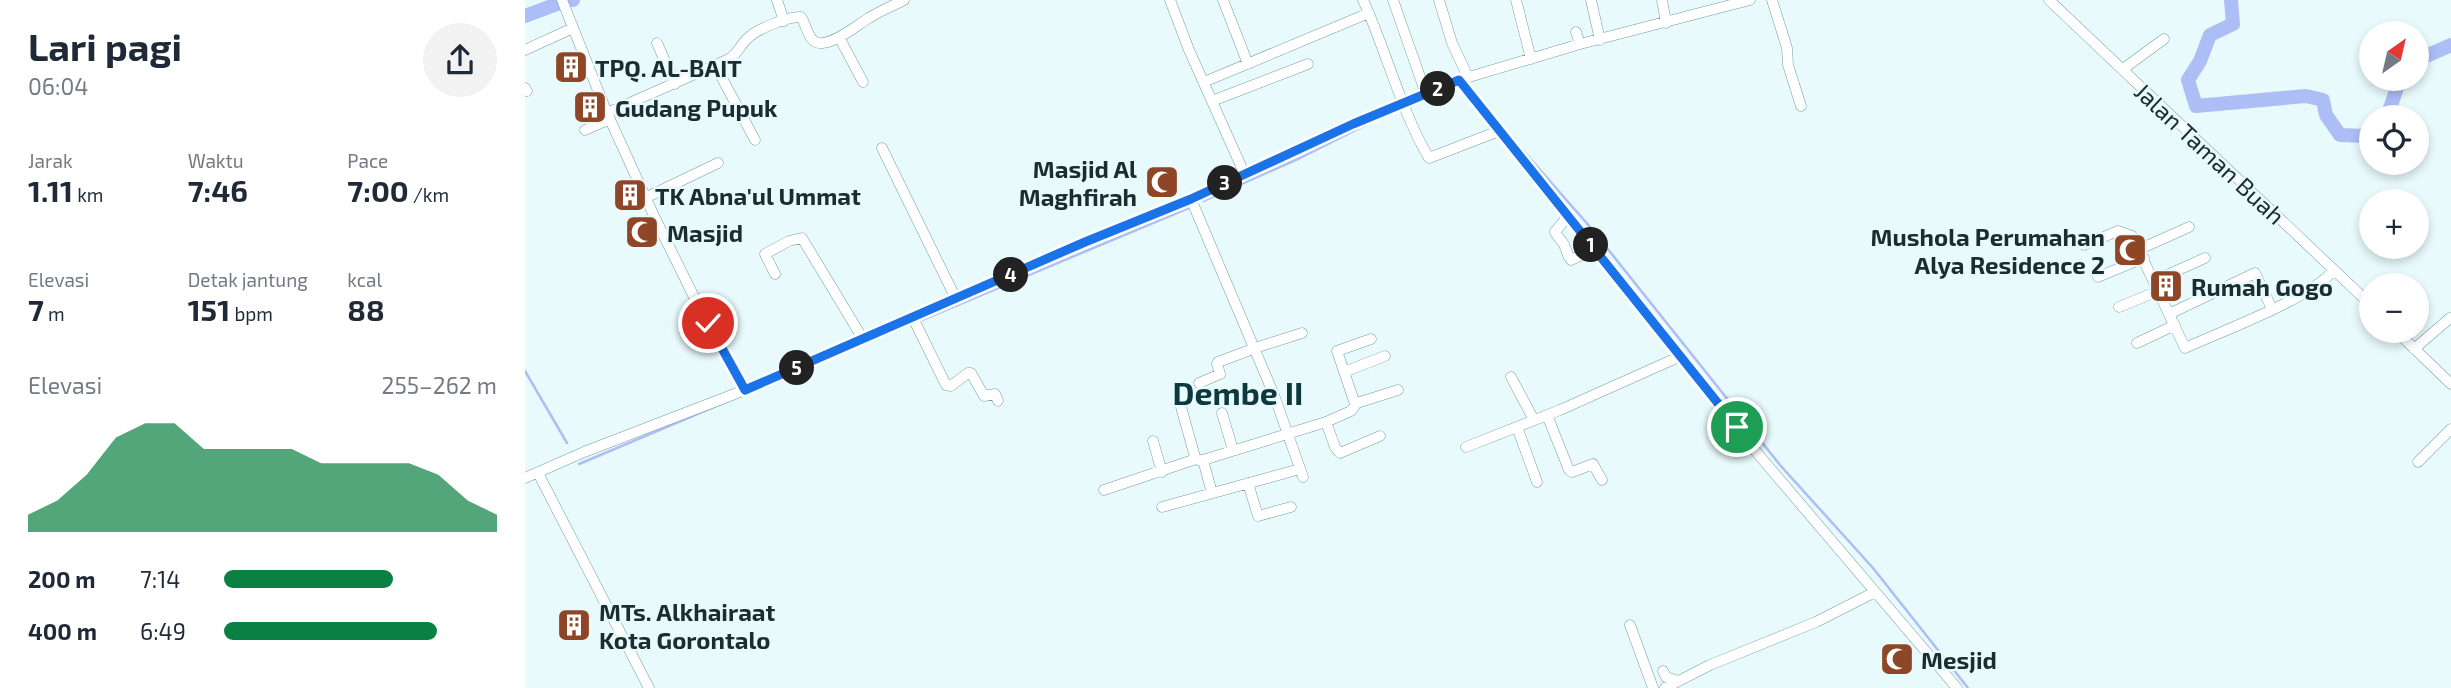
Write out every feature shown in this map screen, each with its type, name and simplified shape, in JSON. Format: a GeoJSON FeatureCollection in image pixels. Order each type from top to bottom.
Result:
{"type":"FeatureCollection","features":[{"type":"Feature","properties":{"kind":"street"},"geometry":{"type":"LineString","coordinates":[[562,0],[608,116],[645,198],[695,299],[745,390]]}},
{"type":"Feature","properties":{"kind":"street"},"geometry":{"type":"LineString","coordinates":[[777,0],[784,21]]}},
{"type":"Feature","properties":{"kind":"street"},"geometry":{"type":"LineString","coordinates":[[586,130],[608,116],[733,57],[754,33],[796,16],[801,17],[809,34],[819,43],[839,37],[868,18],[904,0]]}},
{"type":"Feature","properties":{"kind":"street"},"geometry":{"type":"LineString","coordinates":[[1170,0],[1245,175]]}},
{"type":"Feature","properties":{"kind":"street"},"geometry":{"type":"LineString","coordinates":[[1223,0],[1248,64]]}},
{"type":"Feature","properties":{"kind":"street"},"geometry":{"type":"LineString","coordinates":[[1363,0],[1404,104],[1429,158],[1499,131]]}},
{"type":"Feature","properties":{"kind":"street"},"geometry":{"type":"LineString","coordinates":[[1393,0],[1426,94]]}},
{"type":"Feature","properties":{"kind":"street"},"geometry":{"type":"LineString","coordinates":[[1439,0],[1463,79],[1499,131],[1752,447],[1957,688]]}},
{"type":"Feature","properties":{"kind":"street"},"geometry":{"type":"LineString","coordinates":[[1516,0],[1531,59]]}},
{"type":"Feature","properties":{"kind":"street"},"geometry":{"type":"LineString","coordinates":[[1591,0],[1600,40]]}},
{"type":"Feature","properties":{"kind":"street"},"geometry":{"type":"LineString","coordinates":[[1662,0],[1666,23]]}},
{"type":"Feature","properties":{"kind":"street"},"geometry":{"type":"LineString","coordinates":[[525,478],[583,452],[745,390],[912,316],[1191,199],[1353,124],[1463,79],[1580,44],[1751,0]]}},
{"type":"Feature","properties":{"kind":"street"},"geometry":{"type":"LineString","coordinates":[[1772,0],[1801,106]]}},
{"type":"Feature","properties":{"kind":"street","name":"Jalan Taman Buah"},"geometry":{"type":"LineString","coordinates":[[2049,0],[2359,294]]}},
{"type":"Feature","properties":{"kind":"street"},"geometry":{"type":"LineString","coordinates":[[1204,82],[1369,13]]}},
{"type":"Feature","properties":{"kind":"street"},"geometry":{"type":"LineString","coordinates":[[525,50],[573,28]]}},
{"type":"Feature","properties":{"kind":"street"},"geometry":{"type":"LineString","coordinates":[[1576,32],[1580,44]]}},
{"type":"Feature","properties":{"kind":"street"},"geometry":{"type":"LineString","coordinates":[[839,37],[863,82]]}},
{"type":"Feature","properties":{"kind":"street"},"geometry":{"type":"LineString","coordinates":[[2123,69],[2164,39]]}},
{"type":"Feature","properties":{"kind":"street"},"geometry":{"type":"LineString","coordinates":[[657,43],[675,84]]}},
{"type":"Feature","properties":{"kind":"street"},"geometry":{"type":"LineString","coordinates":[[1212,101],[1308,64]]}},
{"type":"Feature","properties":{"kind":"street"},"geometry":{"type":"LineString","coordinates":[[715,65],[755,140]]}},
{"type":"Feature","properties":{"kind":"street"},"geometry":{"type":"LineString","coordinates":[[882,148],[956,299]]}},
{"type":"Feature","properties":{"kind":"street"},"geometry":{"type":"LineString","coordinates":[[645,198],[718,163]]}},
{"type":"Feature","properties":{"kind":"street"},"geometry":{"type":"LineString","coordinates":[[1161,507],[1248,483],[1301,473],[1254,349],[1191,199]]}},
{"type":"Feature","properties":{"kind":"street"},"geometry":{"type":"LineString","coordinates":[[1567,216],[1555,232],[1570,260],[1594,249]]}},
{"type":"Feature","properties":{"kind":"street"},"geometry":{"type":"LineString","coordinates":[[2098,277],[2189,226]]}},
{"type":"Feature","properties":{"kind":"street"},"geometry":{"type":"LineString","coordinates":[[2084,245],[2118,231],[2132,236],[2185,348],[2271,309],[2309,289],[2334,270]]}},
{"type":"Feature","properties":{"kind":"street"},"geometry":{"type":"LineString","coordinates":[[775,274],[765,254],[789,241],[802,238],[863,339]]}},
{"type":"Feature","properties":{"kind":"street"},"geometry":{"type":"LineString","coordinates":[[2119,307],[2205,258]]}},
{"type":"Feature","properties":{"kind":"street"},"geometry":{"type":"LineString","coordinates":[[2169,314],[2255,273],[2271,309]]}},
{"type":"Feature","properties":{"kind":"street"},"geometry":{"type":"LineString","coordinates":[[912,316],[946,385],[951,386],[971,373],[984,396],[995,394],[998,401]]}},
{"type":"Feature","properties":{"kind":"street"},"geometry":{"type":"LineString","coordinates":[[2414,349],[2450,318]]}},
{"type":"Feature","properties":{"kind":"street"},"geometry":{"type":"LineString","coordinates":[[2137,343],[2175,325]]}},
{"type":"Feature","properties":{"kind":"street"},"geometry":{"type":"LineString","coordinates":[[1199,383],[1220,374],[1218,362],[1301,333]]}},
{"type":"Feature","properties":{"kind":"street"},"geometry":{"type":"LineString","coordinates":[[1355,404],[1337,351],[1371,338]]}},
{"type":"Feature","properties":{"kind":"street"},"geometry":{"type":"LineString","coordinates":[[2408,343],[2451,384]]}},
{"type":"Feature","properties":{"kind":"street"},"geometry":{"type":"LineString","coordinates":[[1344,372],[1385,356]]}},
{"type":"Feature","properties":{"kind":"street"},"geometry":{"type":"LineString","coordinates":[[1466,447],[1547,415],[1681,356]]}},
{"type":"Feature","properties":{"kind":"street"},"geometry":{"type":"LineString","coordinates":[[1511,377],[1534,420]]}},
{"type":"Feature","properties":{"kind":"street"},"geometry":{"type":"LineString","coordinates":[[1104,490],[1288,435],[1351,411],[1355,404],[1398,390]]}},
{"type":"Feature","properties":{"kind":"street"},"geometry":{"type":"LineString","coordinates":[[1181,407],[1212,493]]}},
{"type":"Feature","properties":{"kind":"street"},"geometry":{"type":"LineString","coordinates":[[1222,413],[1233,450]]}},
{"type":"Feature","properties":{"kind":"street"},"geometry":{"type":"LineString","coordinates":[[1547,415],[1569,470],[1572,472],[1593,464],[1602,480]]}},
{"type":"Feature","properties":{"kind":"street"},"geometry":{"type":"LineString","coordinates":[[1326,422],[1340,453],[1380,436]]}},
{"type":"Feature","properties":{"kind":"street"},"geometry":{"type":"LineString","coordinates":[[1517,427],[1537,482]]}},
{"type":"Feature","properties":{"kind":"street"},"geometry":{"type":"LineString","coordinates":[[2418,462],[2451,429]]}},
{"type":"Feature","properties":{"kind":"street"},"geometry":{"type":"LineString","coordinates":[[1153,441],[1161,472]]}},
{"type":"Feature","properties":{"kind":"street"},"geometry":{"type":"LineString","coordinates":[[538,473],[649,688]]}},
{"type":"Feature","properties":{"kind":"street"},"geometry":{"type":"LineString","coordinates":[[1248,483],[1258,516],[1291,507]]}},
{"type":"Feature","properties":{"kind":"street"},"geometry":{"type":"LineString","coordinates":[[1665,688],[1710,665],[1816,622],[1875,592]]}},
{"type":"Feature","properties":{"kind":"street"},"geometry":{"type":"LineString","coordinates":[[1630,625],[1653,688]]}},
{"type":"Feature","properties":{"kind":"street"},"geometry":{"type":"LineString","coordinates":[[1663,671],[1666,677],[1678,681]]}},
{"type":"Feature","properties":{"kind":"waterway"},"geometry":{"type":"LineString","coordinates":[[2231,0],[2233,24],[2210,35],[2200,61],[2188,80],[2196,106],[2306,96],[2323,100],[2326,115],[2340,135],[2359,136]]}},
{"type":"Feature","properties":{"kind":"waterway"},"geometry":{"type":"LineString","coordinates":[[525,16],[557,4]]}},
{"type":"Feature","properties":{"kind":"waterway"},"geometry":{"type":"LineString","coordinates":[[2429,55],[2451,45]]}},
{"type":"Feature","properties":{"kind":"waterway"},"geometry":{"type":"LineString","coordinates":[[2391,105],[2396,91]]}},
{"type":"Feature","properties":{"kind":"waterway"},"geometry":{"type":"LineString","coordinates":[[1420,101],[1451,92]]}},
{"type":"Feature","properties":{"kind":"waterway"},"geometry":{"type":"LineString","coordinates":[[1203,201],[1300,158],[1382,117]]}},
{"type":"Feature","properties":{"kind":"waterway"},"geometry":{"type":"LineString","coordinates":[[1505,130],[1591,228],[1780,465],[1873,568],[1968,688]]}},
{"type":"Feature","properties":{"kind":"waterway"},"geometry":{"type":"LineString","coordinates":[[922,320],[1191,207]]}},
{"type":"Feature","properties":{"kind":"waterway"},"geometry":{"type":"LineString","coordinates":[[579,464],[911,324]]}},
{"type":"Feature","properties":{"kind":"waterway"},"geometry":{"type":"LineString","coordinates":[[525,371],[567,443]]}},
{"type":"Feature","properties":{"kind":"place","name":"TPQ. AL-BAIT"},"geometry":{"type":"Point","coordinates":[571,67]}},
{"type":"Feature","properties":{"kind":"place","name":"Gudang Pupuk"},"geometry":{"type":"Point","coordinates":[590,107]}},
{"type":"Feature","properties":{"kind":"place","name":"Masjid Al Maghfirah"},"geometry":{"type":"Point","coordinates":[1162,182]}},
{"type":"Feature","properties":{"kind":"place","name":"TK Abna'ul Ummat"},"geometry":{"type":"Point","coordinates":[630,195]}},
{"type":"Feature","properties":{"kind":"place","name":"Masjid"},"geometry":{"type":"Point","coordinates":[642,232]}},
{"type":"Feature","properties":{"kind":"place","name":"Mushola Perumahan Alya Residence 2"},"geometry":{"type":"Point","coordinates":[2130,250]}},
{"type":"Feature","properties":{"kind":"place","name":"Rumah Gogo"},"geometry":{"type":"Point","coordinates":[2166,286]}},
{"type":"Feature","properties":{"kind":"place","name":"MTs. Alkhairaat Kota Gorontalo"},"geometry":{"type":"Point","coordinates":[574,625]}},
{"type":"Feature","properties":{"kind":"place","name":"Mesjid"},"geometry":{"type":"Point","coordinates":[1897,659]}},
{"type":"Feature","properties":{"kind":"district","name":"Dembe II"},"geometry":{"type":"Point","coordinates":[1238,392]}},
{"type":"Feature","properties":{"kind":"route"},"geometry":{"type":"LineString","coordinates":[[708,323],[745,390],[912,316],[1191,199],[1353,124],[1459,80],[1737,427]]}}]}
